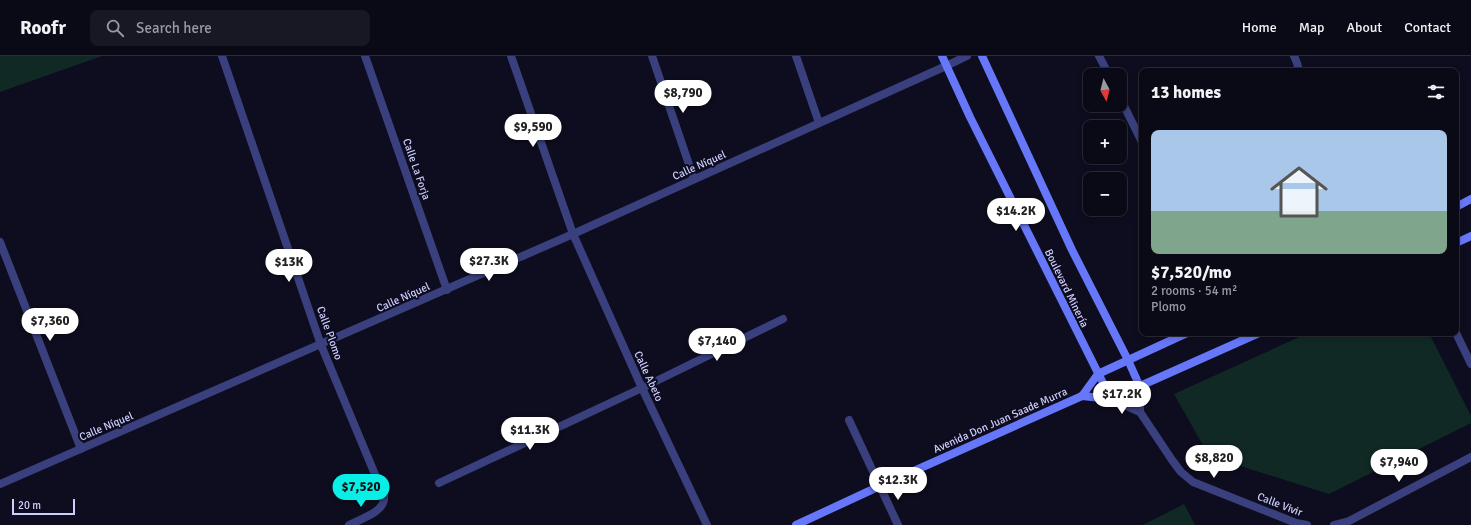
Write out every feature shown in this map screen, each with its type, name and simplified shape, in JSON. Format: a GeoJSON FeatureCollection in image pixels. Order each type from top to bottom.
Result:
{"type":"FeatureCollection","features":[{"type":"Feature","properties":{"kind":"street","name":"Calle Plomo"},"geometry":{"type":"LineString","coordinates":[[222,56],[321,345],[384,496],[382,506],[378,510],[349,525]]}},
{"type":"Feature","properties":{"kind":"street","name":"Calle La Forja"},"geometry":{"type":"LineString","coordinates":[[366,56],[447,290]]}},
{"type":"Feature","properties":{"kind":"street","name":"Calle Abeto"},"geometry":{"type":"LineString","coordinates":[[512,56],[573,234],[642,388],[707,525]]}},
{"type":"Feature","properties":{"kind":"street"},"geometry":{"type":"LineString","coordinates":[[652,56],[694,179]]}},
{"type":"Feature","properties":{"kind":"street"},"geometry":{"type":"LineString","coordinates":[[796,56],[819,123]]}},
{"type":"Feature","properties":{"kind":"street","name":"Boulevard Minería"},"geometry":{"type":"LineString","coordinates":[[942,56],[1110,399]]}},
{"type":"Feature","properties":{"kind":"street","name":"Calle Níquel"},"geometry":{"type":"LineString","coordinates":[[0,484],[447,290],[967,56]]}},
{"type":"Feature","properties":{"kind":"street","name":"Boulevard Minería"},"geometry":{"type":"LineString","coordinates":[[982,56],[1072,250],[1128,360],[1140,387]]}},
{"type":"Feature","properties":{"kind":"street"},"geometry":{"type":"LineString","coordinates":[[1099,56],[1105,68]]}},
{"type":"Feature","properties":{"kind":"street"},"geometry":{"type":"LineString","coordinates":[[1294,56],[1298,68]]}},
{"type":"Feature","properties":{"kind":"street"},"geometry":{"type":"LineString","coordinates":[[1127,112],[1139,136]]}},
{"type":"Feature","properties":{"kind":"street"},"geometry":{"type":"LineString","coordinates":[[1459,205],[1471,199]]}},
{"type":"Feature","properties":{"kind":"street"},"geometry":{"type":"LineString","coordinates":[[1459,242],[1471,236]]}},
{"type":"Feature","properties":{"kind":"street"},"geometry":{"type":"LineString","coordinates":[[0,242],[81,449]]}},
{"type":"Feature","properties":{"kind":"street"},"geometry":{"type":"LineString","coordinates":[[439,483],[642,388],[783,319]]}},
{"type":"Feature","properties":{"kind":"street","name":"Avenida Don Juan Saade Murra"},"geometry":{"type":"LineString","coordinates":[[796,525],[1082,396],[1098,374],[1180,336]]}},
{"type":"Feature","properties":{"kind":"street","name":"Avenida Don Juan Saade Murra"},"geometry":{"type":"LineString","coordinates":[[1082,396],[1110,399],[1252,336]]}},
{"type":"Feature","properties":{"kind":"street"},"geometry":{"type":"LineString","coordinates":[[1457,336],[1471,364]]}},
{"type":"Feature","properties":{"kind":"street"},"geometry":{"type":"LineString","coordinates":[[1110,399],[1140,412],[1140,387]]}},
{"type":"Feature","properties":{"kind":"street","name":"Calle Vivir"},"geometry":{"type":"LineString","coordinates":[[1140,412],[1181,472],[1193,482],[1296,523],[1307,525]]}},
{"type":"Feature","properties":{"kind":"street"},"geometry":{"type":"LineString","coordinates":[[849,420],[898,525]]}},
{"type":"Feature","properties":{"kind":"street"},"geometry":{"type":"LineString","coordinates":[[1334,525],[1349,521],[1471,457]]}},
{"type":"Feature","properties":{"kind":"green space"},"geometry":{"type":"Polygon","coordinates":[[[0,56],[102,56],[0,92],[0,56]]]}},
{"type":"Feature","properties":{"kind":"green space"},"geometry":{"type":"Polygon","coordinates":[[[1301,336],[1431,336],[1471,416],[1471,423],[1329,494],[1209,456],[1174,394],[1301,336]]]}},
{"type":"Feature","properties":{"kind":"green space"},"geometry":{"type":"Polygon","coordinates":[[[1184,504],[1195,525],[1143,525],[1184,504]]]}}]}
